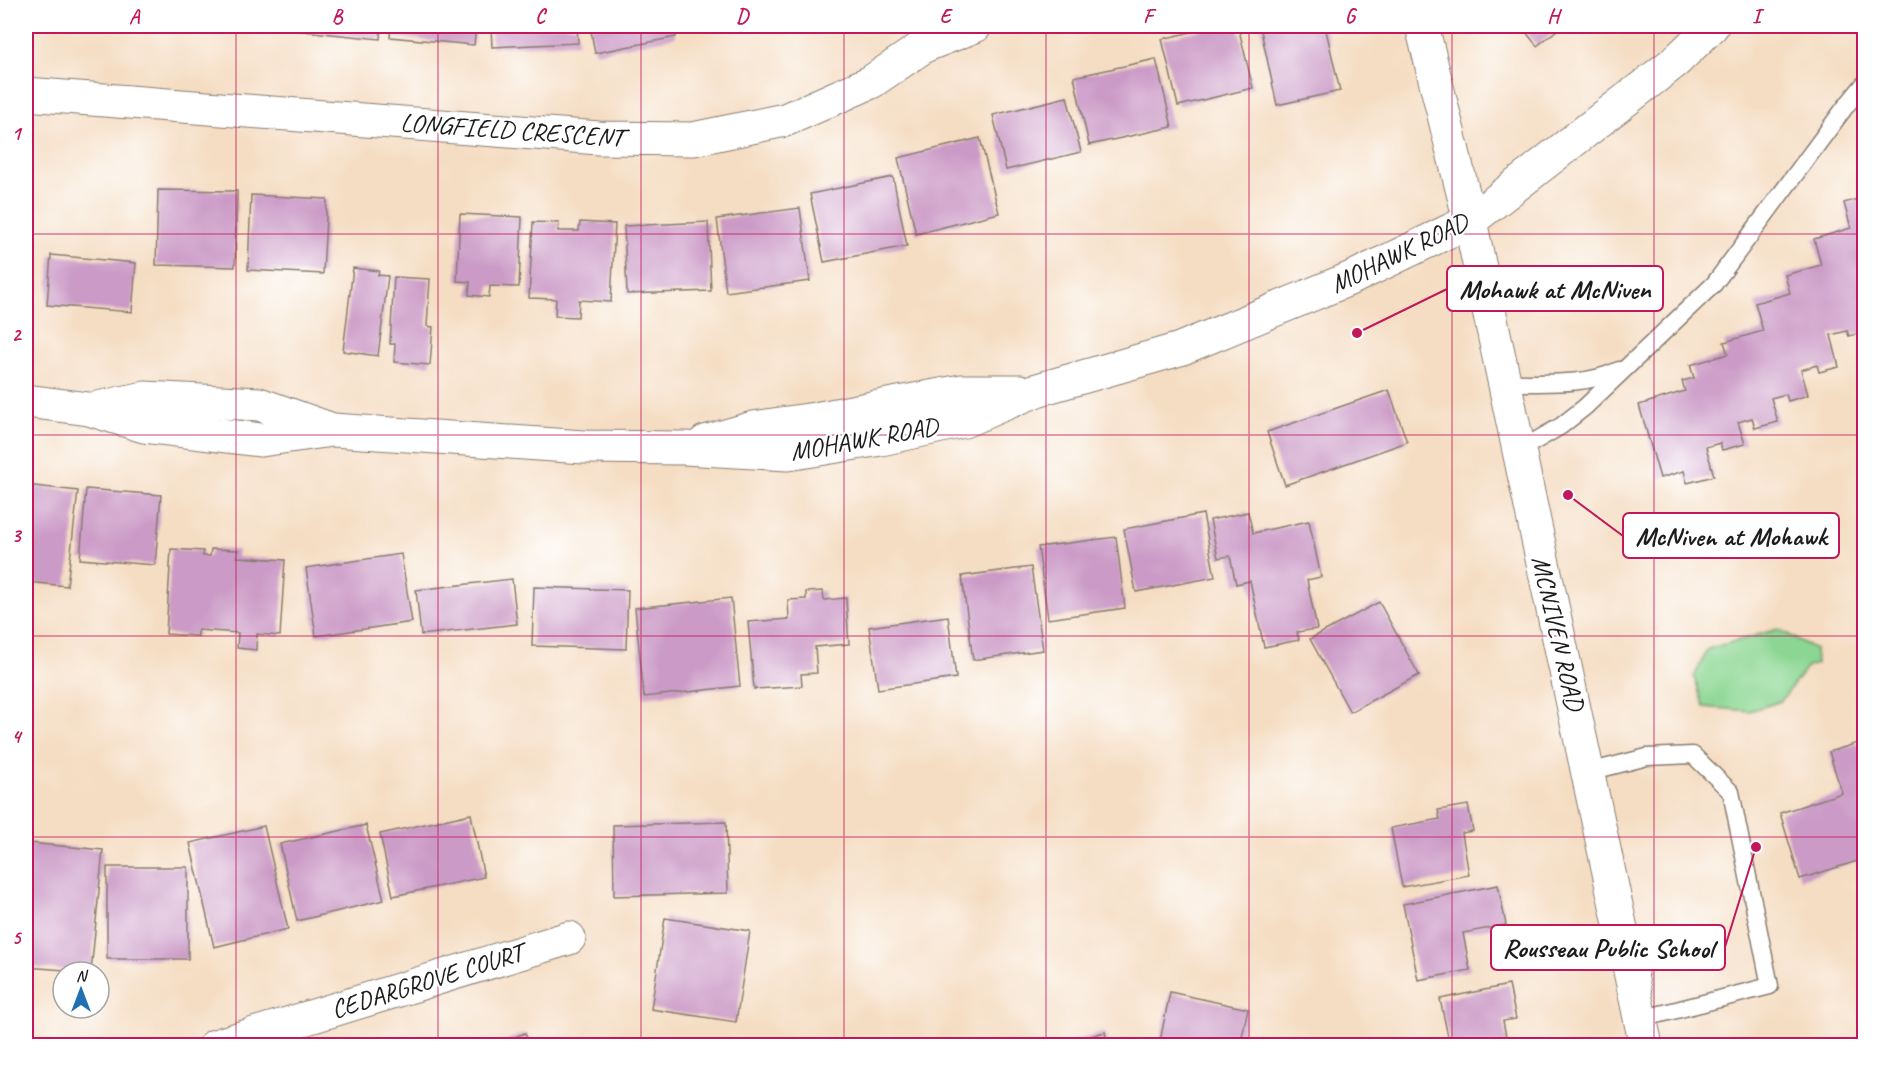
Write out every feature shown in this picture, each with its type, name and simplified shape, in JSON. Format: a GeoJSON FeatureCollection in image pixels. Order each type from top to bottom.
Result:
{"type":"FeatureCollection","features":[{"type":"Feature","properties":{"kind":"main road","name":"LONGFIELD CRESCENT"},"geometry":{"type":"LineString","coordinates":[[26,94],[599,138],[693,139],[785,120],[871,82],[922,36],[975,26]]}},
{"type":"Feature","properties":{"kind":"main road","name":"MCNIVEN ROAD"},"geometry":{"type":"LineString","coordinates":[[1422,26],[1470,221],[1643,1032]]}},
{"type":"Feature","properties":{"kind":"main road","name":"MOHAWK ROAD"},"geometry":{"type":"LineString","coordinates":[[26,401],[89,410],[144,426],[261,440],[333,430],[584,447],[684,448],[788,454],[881,439],[964,421],[1037,390],[1180,349],[1354,277],[1470,221],[1676,61],[1712,26]]}},
{"type":"Feature","properties":{"kind":"main road","name":"CEDARGROVE COURT"},"geometry":{"type":"LineString","coordinates":[[215,1046],[569,938]]}},
{"type":"Feature","properties":{"kind":"lane"},"geometry":{"type":"LineString","coordinates":[[1518,451],[1560,426],[1585,407],[1714,284],[1864,84]]}},
{"type":"Feature","properties":{"kind":"lane"},"geometry":{"type":"LineString","coordinates":[[1504,383],[1578,381],[1610,374],[1625,367]]}},
{"type":"Feature","properties":{"kind":"lane"},"geometry":{"type":"LineString","coordinates":[[1589,772],[1647,757],[1693,755],[1731,792],[1736,815],[1770,986],[1643,1032]]}},
{"type":"Feature","properties":{"kind":"green space"},"geometry":{"type":"Polygon","coordinates":[[[1778,629],[1815,649],[1816,664],[1806,668],[1781,701],[1750,711],[1704,707],[1694,677],[1708,649],[1778,629]]]}},
{"type":"Feature","properties":{"kind":"building"},"geometry":{"type":"Polygon","coordinates":[[[293,26],[381,26],[380,39],[293,30],[293,26]]]}},
{"type":"Feature","properties":{"kind":"building"},"geometry":{"type":"Polygon","coordinates":[[[391,26],[476,26],[474,45],[390,37],[391,26]]]}},
{"type":"Feature","properties":{"kind":"building"},"geometry":{"type":"Polygon","coordinates":[[[491,26],[577,26],[578,43],[492,47],[491,26]]]}},
{"type":"Feature","properties":{"kind":"building"},"geometry":{"type":"Polygon","coordinates":[[[590,26],[673,26],[676,37],[595,53],[590,26]]]}},
{"type":"Feature","properties":{"kind":"building"},"geometry":{"type":"Polygon","coordinates":[[[1216,26],[1238,26],[1253,88],[1178,106],[1162,39],[1216,26]]]}},
{"type":"Feature","properties":{"kind":"building"},"geometry":{"type":"Polygon","coordinates":[[[1260,26],[1325,26],[1340,91],[1277,105],[1260,26]]]}},
{"type":"Feature","properties":{"kind":"building"},"geometry":{"type":"Polygon","coordinates":[[[1521,26],[1562,26],[1537,46],[1521,26]]]}},
{"type":"Feature","properties":{"kind":"building"},"geometry":{"type":"Polygon","coordinates":[[[1156,59],[1172,127],[1089,145],[1074,77],[1156,59]]]}},
{"type":"Feature","properties":{"kind":"building"},"geometry":{"type":"Polygon","coordinates":[[[1067,97],[1081,152],[1006,170],[993,115],[1067,97]]]}},
{"type":"Feature","properties":{"kind":"building"},"geometry":{"type":"Polygon","coordinates":[[[980,138],[999,213],[916,234],[898,158],[980,138]]]}},
{"type":"Feature","properties":{"kind":"building"},"geometry":{"type":"Polygon","coordinates":[[[893,177],[907,246],[824,262],[810,194],[893,177]]]}},
{"type":"Feature","properties":{"kind":"building"},"geometry":{"type":"Polygon","coordinates":[[[158,190],[237,191],[235,267],[156,265],[158,190]]]}},
{"type":"Feature","properties":{"kind":"building"},"geometry":{"type":"Polygon","coordinates":[[[251,195],[327,199],[323,274],[248,270],[251,195]]]}},
{"type":"Feature","properties":{"kind":"building"},"geometry":{"type":"Polygon","coordinates":[[[1864,197],[1864,297],[1861,298],[1864,311],[1864,332],[1849,336],[1847,331],[1831,335],[1839,367],[1819,372],[1817,365],[1801,370],[1808,395],[1788,401],[1786,394],[1771,398],[1778,422],[1755,428],[1752,418],[1738,422],[1745,444],[1722,450],[1720,443],[1706,447],[1714,476],[1687,483],[1684,471],[1660,478],[1639,405],[1685,391],[1682,381],[1694,378],[1690,365],[1728,354],[1724,342],[1763,331],[1755,303],[1790,293],[1785,275],[1821,265],[1814,239],[1851,228],[1844,203],[1864,197]]]}},
{"type":"Feature","properties":{"kind":"building"},"geometry":{"type":"Polygon","coordinates":[[[800,208],[810,281],[726,292],[717,219],[800,208]]]}},
{"type":"Feature","properties":{"kind":"building"},"geometry":{"type":"Polygon","coordinates":[[[460,214],[522,217],[519,287],[490,286],[489,297],[469,295],[470,282],[457,281],[460,214]]]}},
{"type":"Feature","properties":{"kind":"building"},"geometry":{"type":"Polygon","coordinates":[[[533,222],[559,223],[558,231],[579,231],[580,222],[615,224],[611,302],[579,300],[578,317],[555,316],[556,299],[529,298],[533,222]]]}},
{"type":"Feature","properties":{"kind":"building"},"geometry":{"type":"Polygon","coordinates":[[[708,222],[711,291],[627,294],[624,226],[708,222]]]}},
{"type":"Feature","properties":{"kind":"building"},"geometry":{"type":"Polygon","coordinates":[[[51,255],[136,263],[132,312],[47,305],[51,255]]]}},
{"type":"Feature","properties":{"kind":"building"},"geometry":{"type":"Polygon","coordinates":[[[353,268],[379,271],[378,275],[388,276],[378,356],[343,351],[353,268]]]}},
{"type":"Feature","properties":{"kind":"building"},"geometry":{"type":"Polygon","coordinates":[[[394,277],[430,279],[427,326],[433,327],[430,365],[394,362],[395,344],[390,344],[394,277]]]}},
{"type":"Feature","properties":{"kind":"building"},"geometry":{"type":"Polygon","coordinates":[[[1389,390],[1407,442],[1285,485],[1267,432],[1389,390]]]}},
{"type":"Feature","properties":{"kind":"building"},"geometry":{"type":"Polygon","coordinates":[[[26,485],[78,491],[67,586],[26,582],[26,485]]]}},
{"type":"Feature","properties":{"kind":"building"},"geometry":{"type":"Polygon","coordinates":[[[86,489],[161,495],[155,565],[80,559],[86,489]]]}},
{"type":"Feature","properties":{"kind":"building"},"geometry":{"type":"Polygon","coordinates":[[[1248,512],[1253,533],[1309,521],[1321,577],[1307,580],[1317,629],[1297,632],[1299,640],[1264,647],[1250,581],[1236,584],[1230,556],[1218,558],[1210,520],[1248,512]]]}},
{"type":"Feature","properties":{"kind":"building"},"geometry":{"type":"Polygon","coordinates":[[[1203,514],[1215,577],[1136,592],[1124,529],[1203,514]]]}},
{"type":"Feature","properties":{"kind":"building"},"geometry":{"type":"Polygon","coordinates":[[[1116,537],[1125,608],[1048,619],[1038,547],[1116,537]]]}},
{"type":"Feature","properties":{"kind":"building"},"geometry":{"type":"Polygon","coordinates":[[[171,549],[203,551],[203,556],[210,556],[211,549],[238,550],[237,557],[285,560],[280,636],[257,634],[256,650],[237,648],[238,633],[198,630],[198,636],[166,634],[171,549]]]}},
{"type":"Feature","properties":{"kind":"building"},"geometry":{"type":"Polygon","coordinates":[[[401,554],[412,622],[316,636],[306,568],[401,554]]]}},
{"type":"Feature","properties":{"kind":"building"},"geometry":{"type":"Polygon","coordinates":[[[1031,567],[1043,650],[973,660],[962,576],[1031,567]]]}},
{"type":"Feature","properties":{"kind":"building"},"geometry":{"type":"Polygon","coordinates":[[[512,579],[517,624],[421,635],[416,590],[512,579]]]}},
{"type":"Feature","properties":{"kind":"building"},"geometry":{"type":"Polygon","coordinates":[[[534,587],[628,590],[626,649],[532,646],[534,587]]]}},
{"type":"Feature","properties":{"kind":"building"},"geometry":{"type":"Polygon","coordinates":[[[823,591],[824,600],[846,598],[849,644],[815,647],[817,673],[801,674],[802,686],[754,689],[748,622],[789,619],[788,600],[806,599],[806,592],[823,591]]]}},
{"type":"Feature","properties":{"kind":"building"},"geometry":{"type":"Polygon","coordinates":[[[731,598],[740,686],[644,697],[635,608],[731,598]]]}},
{"type":"Feature","properties":{"kind":"building"},"geometry":{"type":"Polygon","coordinates":[[[1379,602],[1419,675],[1350,712],[1310,639],[1379,602]]]}},
{"type":"Feature","properties":{"kind":"building"},"geometry":{"type":"Polygon","coordinates":[[[948,616],[956,678],[878,689],[869,627],[948,616]]]}},
{"type":"Feature","properties":{"kind":"building"},"geometry":{"type":"Polygon","coordinates":[[[1864,741],[1864,859],[1800,879],[1780,813],[1842,793],[1829,752],[1864,741]]]}},
{"type":"Feature","properties":{"kind":"building"},"geometry":{"type":"Polygon","coordinates":[[[1468,805],[1473,831],[1462,833],[1469,875],[1402,887],[1391,828],[1440,819],[1438,810],[1468,805]]]}},
{"type":"Feature","properties":{"kind":"building"},"geometry":{"type":"Polygon","coordinates":[[[471,814],[484,877],[393,896],[380,834],[471,814]]]}},
{"type":"Feature","properties":{"kind":"building"},"geometry":{"type":"Polygon","coordinates":[[[726,822],[728,893],[614,896],[613,825],[726,822]]]}},
{"type":"Feature","properties":{"kind":"building"},"geometry":{"type":"Polygon","coordinates":[[[366,825],[384,900],[297,921],[280,844],[366,825]]]}},
{"type":"Feature","properties":{"kind":"building"},"geometry":{"type":"Polygon","coordinates":[[[264,826],[288,929],[214,947],[190,843],[264,826]]]}},
{"type":"Feature","properties":{"kind":"building"},"geometry":{"type":"Polygon","coordinates":[[[29,843],[103,850],[92,960],[51,960],[51,969],[26,967],[26,880],[29,843]]]}},
{"type":"Feature","properties":{"kind":"building"},"geometry":{"type":"Polygon","coordinates":[[[107,867],[188,867],[188,959],[107,959],[107,867]]]}},
{"type":"Feature","properties":{"kind":"building"},"geometry":{"type":"Polygon","coordinates":[[[1498,885],[1506,925],[1463,933],[1470,970],[1418,980],[1403,904],[1498,885]]]}},
{"type":"Feature","properties":{"kind":"building"},"geometry":{"type":"Polygon","coordinates":[[[665,918],[750,931],[736,1022],[651,1009],[665,918]]]}},
{"type":"Feature","properties":{"kind":"building"},"geometry":{"type":"Polygon","coordinates":[[[1509,985],[1516,1019],[1503,1021],[1508,1046],[1450,1046],[1440,999],[1509,985]]]}},
{"type":"Feature","properties":{"kind":"building"},"geometry":{"type":"Polygon","coordinates":[[[1170,992],[1248,1009],[1240,1046],[1159,1046],[1170,992]]]}},
{"type":"Feature","properties":{"kind":"building"},"geometry":{"type":"Polygon","coordinates":[[[1105,1032],[1108,1046],[1058,1045],[1105,1032]]]}},
{"type":"Feature","properties":{"kind":"building"},"geometry":{"type":"Polygon","coordinates":[[[525,1033],[530,1046],[493,1046],[493,1045],[525,1033]]]}},
{"type":"Feature","properties":{"kind":"place","name":"Mohawk at McNiven"},"geometry":{"type":"Point","coordinates":[1357,333]}},
{"type":"Feature","properties":{"kind":"place","name":"McNiven at Mohawk"},"geometry":{"type":"Point","coordinates":[1568,495]}},
{"type":"Feature","properties":{"kind":"place","name":"Rousseau Public School"},"geometry":{"type":"Point","coordinates":[1756,847]}}]}
